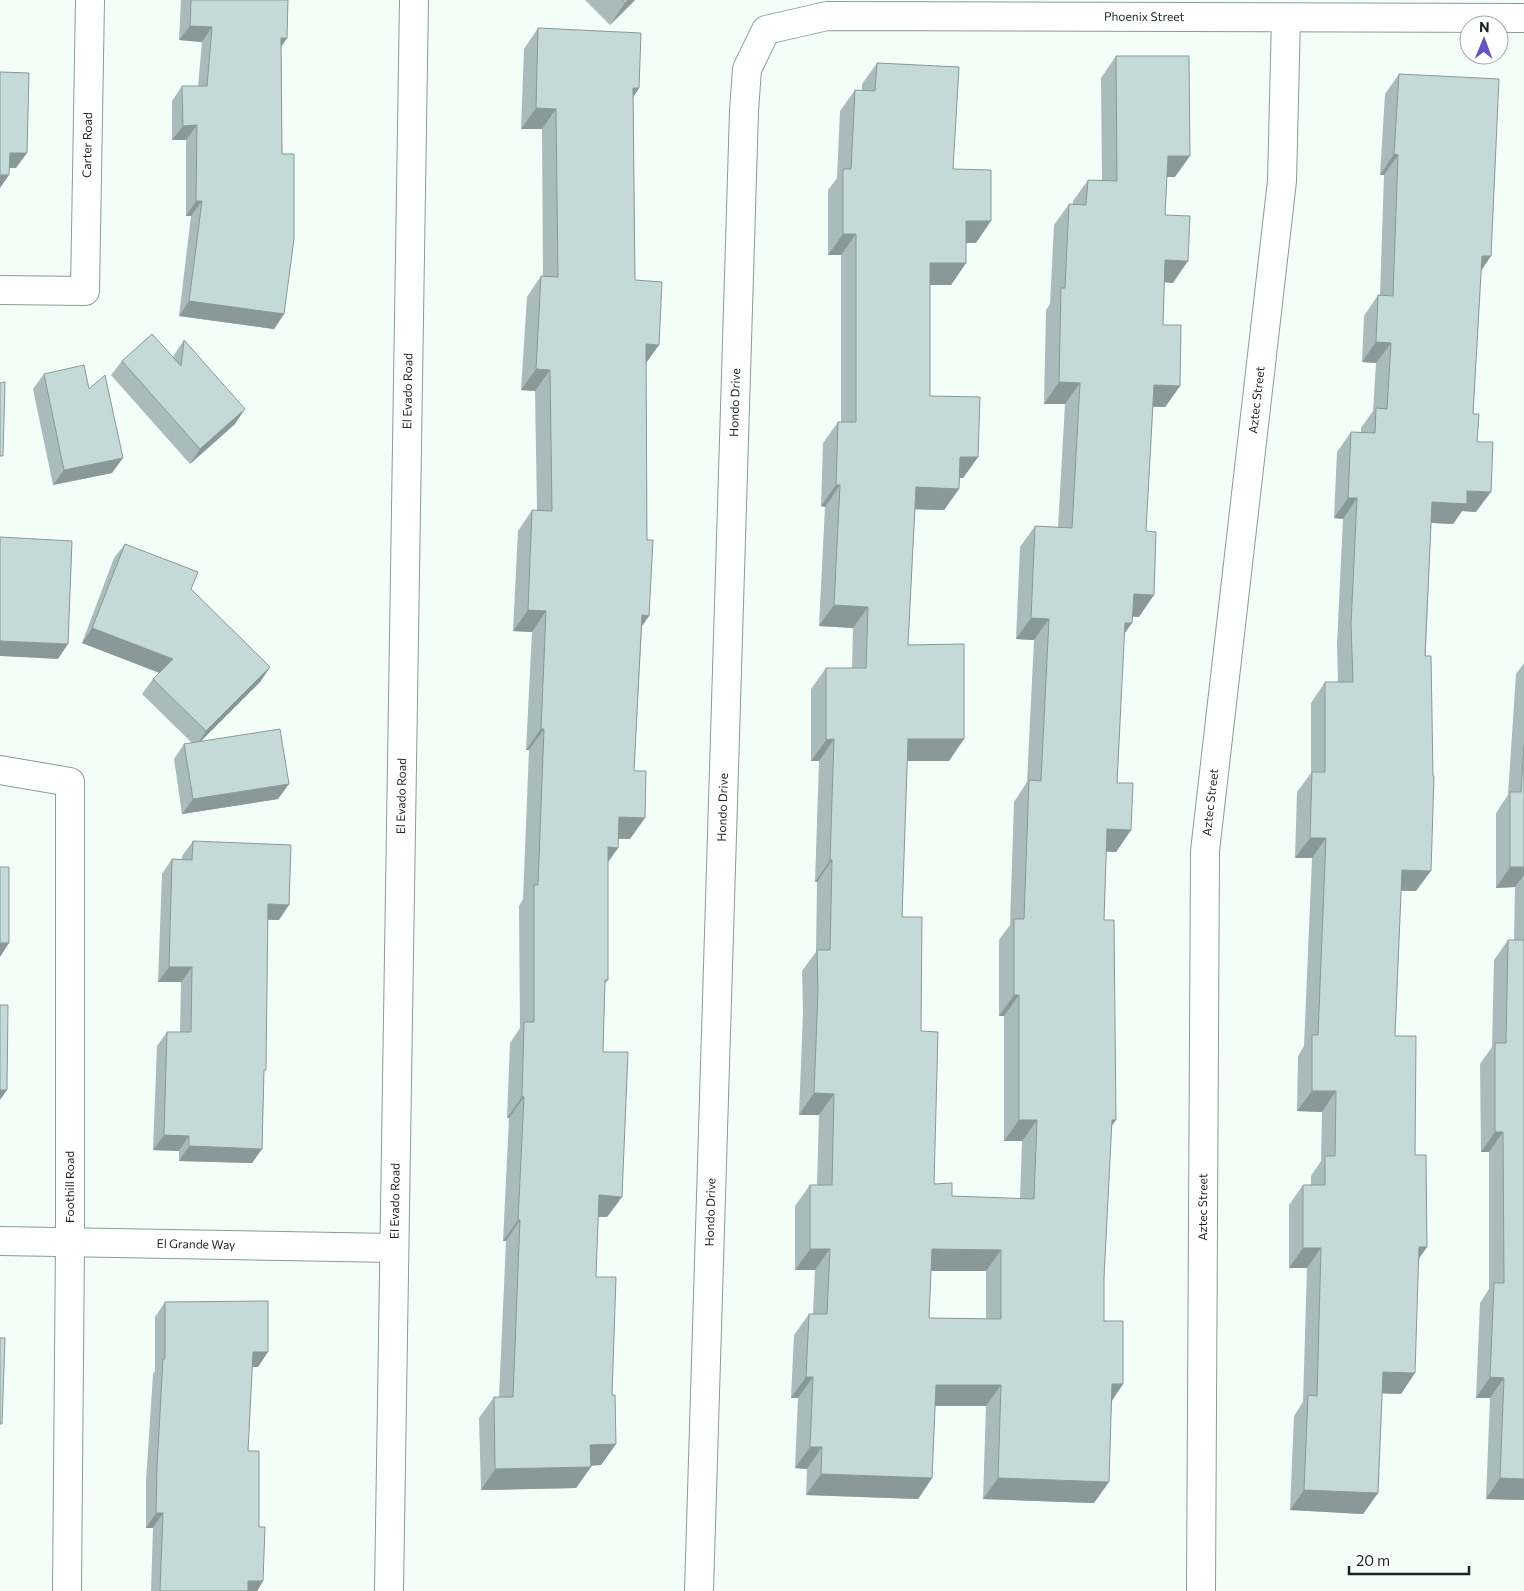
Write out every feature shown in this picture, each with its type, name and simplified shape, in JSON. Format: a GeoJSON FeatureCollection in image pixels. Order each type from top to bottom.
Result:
{"type":"FeatureCollection","features":[{"type":"Feature","properties":{"kind":"street","name":"Carter Road"},"geometry":{"type":"LineString","coordinates":[[0,290],[85,291],[90,0]]}},
{"type":"Feature","properties":{"kind":"street","name":"El Evado Road"},"geometry":{"type":"LineString","coordinates":[[388,1591],[414,0]]}},
{"type":"Feature","properties":{"kind":"street","name":"Phoenix Street"},"geometry":{"type":"LineString","coordinates":[[766,30],[826,16],[1524,18]]}},
{"type":"Feature","properties":{"kind":"street","name":"Aztec Street"},"geometry":{"type":"LineString","coordinates":[[1201,1591],[1205,851],[1282,181],[1286,18]]}},
{"type":"Feature","properties":{"kind":"street","name":"Hondo Drive"},"geometry":{"type":"LineString","coordinates":[[699,1591],[744,111],[747,69],[766,30]]}},
{"type":"Feature","properties":{"kind":"street","name":"Foothill Road"},"geometry":{"type":"LineString","coordinates":[[0,770],[70,782],[70,1242],[67,1591]]}},
{"type":"Feature","properties":{"kind":"street","name":"El Grande Way"},"geometry":{"type":"LineString","coordinates":[[0,1241],[394,1248]]}},
{"type":"Feature","properties":{"kind":"building"},"geometry":{"type":"Polygon","coordinates":[[[191,0],[288,0],[287,38],[281,38],[282,154],[294,154],[294,239],[284,314],[189,301],[202,201],[196,201],[197,125],[183,126],[182,86],[207,86],[212,27],[190,26],[191,0]]]}},
{"type":"Feature","properties":{"kind":"building"},"geometry":{"type":"Polygon","coordinates":[[[538,28],[641,33],[639,88],[633,88],[635,280],[662,282],[659,345],[646,344],[647,540],[653,540],[649,616],[642,615],[634,771],[646,771],[645,818],[619,817],[618,848],[608,847],[608,980],[605,980],[603,1052],[628,1052],[622,1197],[599,1195],[596,1277],[616,1277],[612,1395],[615,1395],[616,1444],[590,1445],[591,1467],[495,1469],[494,1397],[513,1397],[524,1097],[522,1097],[524,1022],[534,1022],[534,885],[538,885],[544,729],[541,729],[546,611],[528,610],[532,510],[552,511],[550,370],[536,369],[541,276],[558,277],[556,109],[536,108],[538,28]]]}},
{"type":"Feature","properties":{"kind":"building"},"geometry":{"type":"Polygon","coordinates":[[[1116,56],[1189,56],[1190,156],[1168,156],[1165,215],[1190,216],[1188,261],[1165,260],[1163,325],[1181,325],[1180,386],[1154,385],[1146,531],[1156,532],[1154,595],[1134,594],[1132,623],[1125,623],[1117,783],[1133,783],[1131,830],[1107,829],[1104,920],[1114,920],[1116,1120],[1112,1120],[1104,1278],[1104,1321],[1123,1321],[1123,1384],[1112,1384],[1109,1482],[998,1478],[1001,1385],[936,1385],[932,1478],[821,1474],[822,1447],[810,1447],[813,1377],[806,1377],[809,1314],[827,1314],[830,1249],[810,1249],[810,1185],[832,1185],[834,1094],[814,1093],[818,991],[817,950],[830,950],[832,860],[830,860],[834,739],[826,740],[826,668],[866,668],[868,607],[834,605],[840,485],[836,485],[838,422],[856,422],[856,234],[843,234],[843,169],[851,169],[855,90],[875,91],[877,63],[959,67],[953,169],[991,170],[991,221],[966,221],[966,263],[930,263],[930,396],[980,397],[978,457],[960,457],[959,489],[916,487],[908,645],[964,644],[964,739],[908,739],[902,917],[922,917],[921,1031],[938,1032],[934,1184],[952,1183],[952,1196],[1034,1199],[1037,1120],[1019,1120],[1019,995],[1014,995],[1014,919],[1024,919],[1029,780],[1041,781],[1049,619],[1031,618],[1035,526],[1072,528],[1080,383],[1059,382],[1061,288],[1065,288],[1069,204],[1086,205],[1088,180],[1117,181],[1116,56]],[[932,1249],[929,1318],[1001,1319],[1001,1250],[932,1249]]]}},
{"type":"Feature","properties":{"kind":"building"},"geometry":{"type":"Polygon","coordinates":[[[0,72],[29,73],[27,153],[10,153],[9,175],[0,175],[0,72]]]}},
{"type":"Feature","properties":{"kind":"building"},"geometry":{"type":"Polygon","coordinates":[[[1399,74],[1499,79],[1491,256],[1482,256],[1473,414],[1479,414],[1477,442],[1493,442],[1491,492],[1467,491],[1467,504],[1432,502],[1425,656],[1431,656],[1434,776],[1431,871],[1402,870],[1395,1036],[1416,1036],[1415,1155],[1426,1155],[1427,1247],[1419,1247],[1415,1373],[1383,1372],[1378,1493],[1304,1490],[1308,1395],[1317,1396],[1321,1248],[1303,1248],[1303,1185],[1325,1185],[1325,1156],[1335,1156],[1336,1091],[1312,1091],[1312,1035],[1318,1035],[1326,838],[1310,838],[1312,772],[1325,772],[1325,682],[1353,682],[1351,624],[1357,498],[1348,498],[1351,432],[1375,433],[1376,408],[1387,409],[1391,343],[1376,342],[1378,295],[1393,296],[1398,155],[1394,154],[1399,74]]]}},
{"type":"Feature","properties":{"kind":"building"},"geometry":{"type":"Polygon","coordinates":[[[152,334],[181,366],[184,340],[245,409],[200,449],[122,361],[152,334]]]}},
{"type":"Feature","properties":{"kind":"building"},"geometry":{"type":"Polygon","coordinates":[[[84,365],[89,389],[105,375],[123,458],[64,470],[44,374],[84,365]]]}},
{"type":"Feature","properties":{"kind":"building"},"geometry":{"type":"Polygon","coordinates":[[[5,382],[3,456],[0,456],[0,383],[5,382]]]}},
{"type":"Feature","properties":{"kind":"building"},"geometry":{"type":"Polygon","coordinates":[[[0,537],[72,541],[68,644],[0,641],[0,537]]]}},
{"type":"Feature","properties":{"kind":"building"},"geometry":{"type":"Polygon","coordinates":[[[125,544],[198,572],[191,589],[270,667],[206,731],[153,679],[173,659],[92,628],[125,544]]]}},
{"type":"Feature","properties":{"kind":"building"},"geometry":{"type":"Polygon","coordinates":[[[280,729],[289,784],[193,799],[184,744],[280,729]]]}},
{"type":"Feature","properties":{"kind":"building"},"geometry":{"type":"Polygon","coordinates":[[[1524,745],[1524,867],[1510,867],[1510,792],[1521,792],[1524,745]]]}},
{"type":"Feature","properties":{"kind":"building"},"geometry":{"type":"Polygon","coordinates":[[[193,841],[291,845],[289,905],[268,904],[266,1070],[264,1070],[262,1149],[189,1146],[189,1136],[164,1135],[167,1032],[191,1032],[192,967],[169,967],[172,859],[192,860],[193,841]]]}},
{"type":"Feature","properties":{"kind":"building"},"geometry":{"type":"Polygon","coordinates":[[[0,867],[9,867],[9,943],[0,943],[0,867]]]}},
{"type":"Feature","properties":{"kind":"building"},"geometry":{"type":"Polygon","coordinates":[[[1508,940],[1524,940],[1524,1479],[1500,1478],[1504,1378],[1490,1377],[1494,1283],[1504,1283],[1503,1132],[1495,1132],[1495,1043],[1506,1043],[1508,940]]]}},
{"type":"Feature","properties":{"kind":"building"},"geometry":{"type":"Polygon","coordinates":[[[0,1005],[8,1005],[7,1090],[0,1090],[0,1005]]]}},
{"type":"Feature","properties":{"kind":"building"},"geometry":{"type":"Polygon","coordinates":[[[268,1301],[268,1352],[253,1352],[248,1451],[259,1451],[259,1527],[265,1527],[263,1581],[248,1581],[248,1591],[160,1591],[163,1513],[156,1513],[163,1359],[165,1359],[165,1302],[268,1301]]]}},
{"type":"Feature","properties":{"kind":"building"},"geometry":{"type":"Polygon","coordinates":[[[0,1338],[5,1338],[2,1424],[0,1424],[0,1338]]]}}]}
